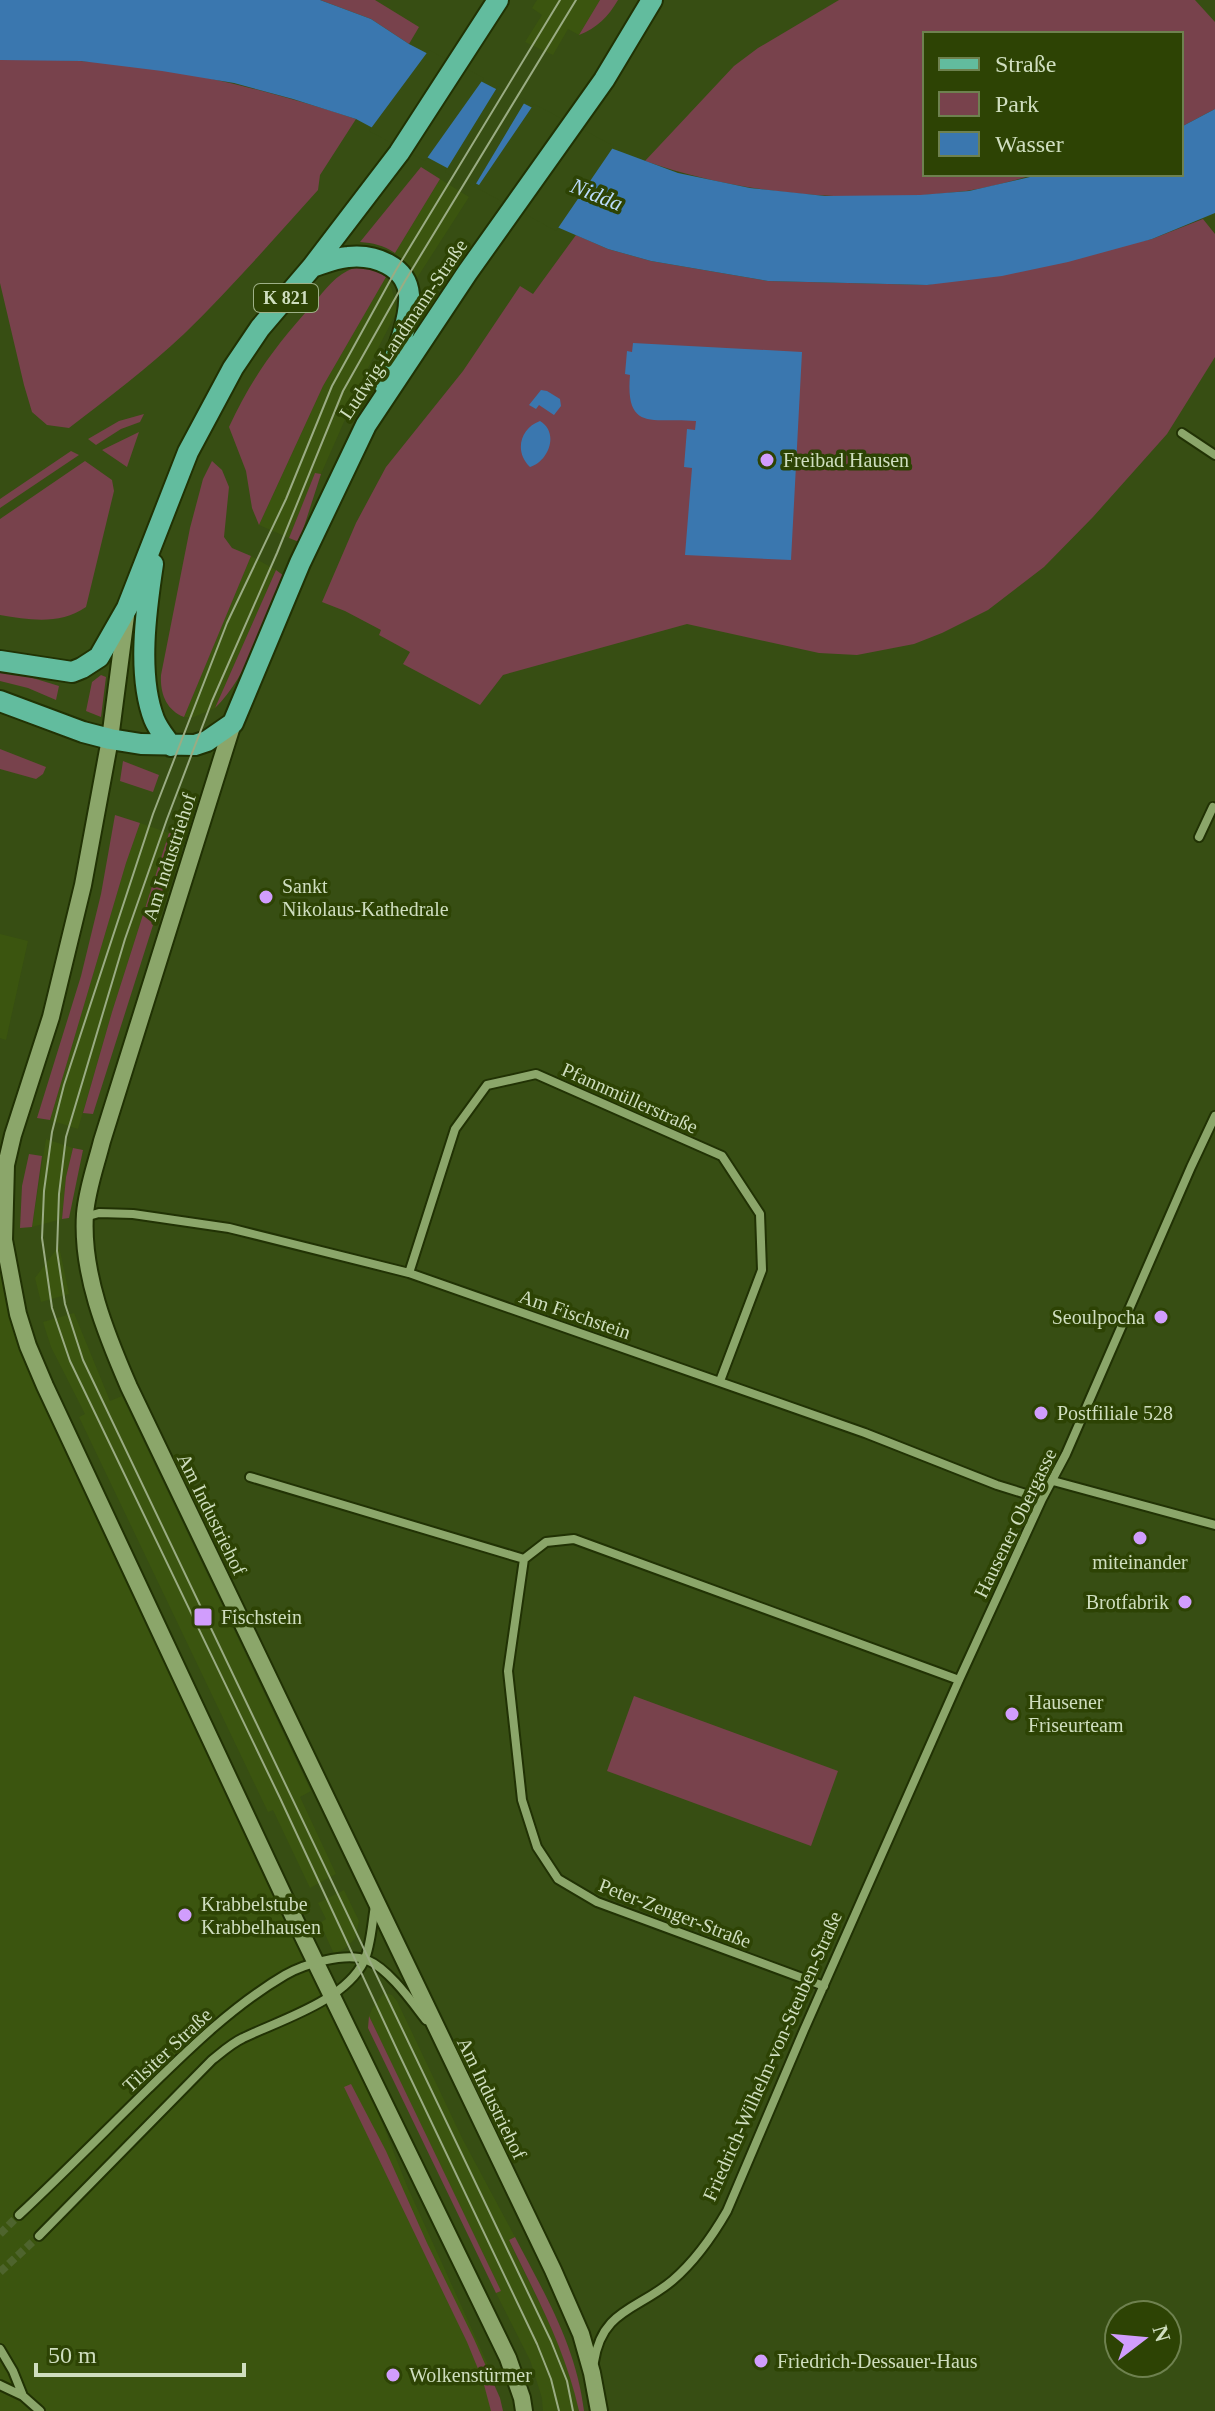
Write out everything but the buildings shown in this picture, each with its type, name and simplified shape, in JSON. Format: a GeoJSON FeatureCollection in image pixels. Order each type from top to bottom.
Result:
{"type":"FeatureCollection","features":[{"type":"Feature","properties":{"kind":"main road","name":"K 821"},"geometry":{"type":"LineString","coordinates":[[0,661],[72,672],[99,657],[127,608],[188,452],[233,368],[260,328],[312,267],[399,153],[498,0]]}},
{"type":"Feature","properties":{"kind":"main road","name":"Ludwig-Landmann-Straße"},"geometry":{"type":"LineString","coordinates":[[233,723],[300,563],[366,425],[467,273],[604,80],[652,0]]}},
{"type":"Feature","properties":{"kind":"main road"},"geometry":{"type":"LineString","coordinates":[[312,267],[344,257],[359,256],[385,262],[405,281],[409,311],[386,379],[366,425]]}},
{"type":"Feature","properties":{"kind":"main road"},"geometry":{"type":"LineString","coordinates":[[158,530],[146,622],[146,675],[149,702],[156,723],[171,746]]}},
{"type":"Feature","properties":{"kind":"main road"},"geometry":{"type":"LineString","coordinates":[[127,608],[110,739],[83,885],[51,1017],[3,1164],[4,1240],[18,1314],[28,1346],[316,1962],[508,2358],[524,2411]]}},
{"type":"Feature","properties":{"kind":"main road"},"geometry":{"type":"LineString","coordinates":[[0,701],[110,739],[171,746],[207,741],[233,723]]}},
{"type":"Feature","properties":{"kind":"main road","name":"Am Industriehof"},"geometry":{"type":"LineString","coordinates":[[233,723],[87,1197],[85,1217],[93,1286],[109,1339],[129,1387],[553,2270],[581,2334],[592,2373]]}},
{"type":"Feature","properties":{"kind":"main road","name":"Friedrich-Wilhelm-von-Steuben-Straße"},"geometry":{"type":"LineString","coordinates":[[592,2373],[599,2411]]}},
{"type":"Feature","properties":{"kind":"street"},"geometry":{"type":"LineString","coordinates":[[1182,433],[1215,455]]}},
{"type":"Feature","properties":{"kind":"street"},"geometry":{"type":"LineString","coordinates":[[1199,837],[1214,806]]}},
{"type":"Feature","properties":{"kind":"street","name":"Pfannmüllerstraße"},"geometry":{"type":"LineString","coordinates":[[409,1273],[455,1129],[487,1085],[536,1074],[722,1156],[760,1214],[762,1270],[720,1381]]}},
{"type":"Feature","properties":{"kind":"street","name":"Hausener Obergasse"},"geometry":{"type":"LineString","coordinates":[[959,1680],[1053,1481],[1215,1116]]}},
{"type":"Feature","properties":{"kind":"street","name":"Am Fischstein"},"geometry":{"type":"LineString","coordinates":[[85,1217],[99,1213],[133,1214],[229,1228],[409,1273],[720,1381],[1042,1499]]}},
{"type":"Feature","properties":{"kind":"street"},"geometry":{"type":"LineString","coordinates":[[250,1477],[524,1559],[546,1542],[574,1539],[959,1680]]}},
{"type":"Feature","properties":{"kind":"street"},"geometry":{"type":"LineString","coordinates":[[1053,1481],[1215,1525]]}},
{"type":"Feature","properties":{"kind":"street","name":"Peter-Zenger-Straße"},"geometry":{"type":"LineString","coordinates":[[524,1559],[508,1671],[522,1800],[537,1847],[558,1879],[597,1902],[824,1986]]}},
{"type":"Feature","properties":{"kind":"street","name":"Friedrich-Wilhelm-von-Steuben-Straße"},"geometry":{"type":"LineString","coordinates":[[592,2373],[596,2348],[605,2328],[621,2313],[672,2281],[713,2237],[727,2211],[959,1680]]}},
{"type":"Feature","properties":{"kind":"street"},"geometry":{"type":"LineString","coordinates":[[376,1901],[365,1959],[397,1983],[444,2043]]}},
{"type":"Feature","properties":{"kind":"street","name":"Tilsiter Straße"},"geometry":{"type":"LineString","coordinates":[[19,2215],[221,2021],[287,1974],[316,1962],[340,1958],[365,1959]]}},
{"type":"Feature","properties":{"kind":"street","name":"Tilsiter Straße"},"geometry":{"type":"LineString","coordinates":[[39,2236],[212,2060],[239,2040],[332,1995],[365,1959]]}},
{"type":"Feature","properties":{"kind":"street"},"geometry":{"type":"LineString","coordinates":[[0,2349],[23,2396]]}},
{"type":"Feature","properties":{"kind":"street"},"geometry":{"type":"LineString","coordinates":[[0,2385],[23,2396],[40,2411]]}},
{"type":"Feature","properties":{"kind":"shaded area"},"geometry":{"type":"Polygon","coordinates":[[[537,0],[600,0],[579,35],[568,29],[553,55],[525,42],[542,15],[532,8],[537,0]]]}},
{"type":"Feature","properties":{"kind":"shaded area"},"geometry":{"type":"Polygon","coordinates":[[[440,179],[469,197],[415,281],[407,265],[395,253],[440,179]]]}},
{"type":"Feature","properties":{"kind":"shaded area"},"geometry":{"type":"Polygon","coordinates":[[[386,277],[397,311],[321,474],[315,474],[289,538],[259,525],[323,386],[386,277]]]}},
{"type":"Feature","properties":{"kind":"shaded area"},"geometry":{"type":"Polygon","coordinates":[[[251,556],[276,570],[215,708],[194,717],[184,717],[251,556]]]}},
{"type":"Feature","properties":{"kind":"shaded area"},"geometry":{"type":"Polygon","coordinates":[[[140,823],[169,833],[78,1129],[50,1120],[140,823]]]}},
{"type":"Feature","properties":{"kind":"shaded area"},"geometry":{"type":"Polygon","coordinates":[[[0,934],[28,941],[6,1040],[0,1038],[0,934]]]}},
{"type":"Feature","properties":{"kind":"shaded area"},"geometry":{"type":"Polygon","coordinates":[[[46,1139],[73,1148],[66,1177],[62,1219],[32,1227],[46,1139]]]}},
{"type":"Feature","properties":{"kind":"shaded area"},"geometry":{"type":"Polygon","coordinates":[[[59,1246],[69,1294],[41,1302],[35,1278],[59,1246]]]}},
{"type":"Feature","properties":{"kind":"shaded area"},"geometry":{"type":"Polygon","coordinates":[[[0,1259],[28,1346],[335,2002],[407,2186],[488,2365],[501,2411],[0,2411],[0,1259]]]}},
{"type":"Feature","properties":{"kind":"shaded area"},"geometry":{"type":"Polygon","coordinates":[[[74,1313],[110,1401],[122,1396],[311,1791],[300,1797],[336,1874],[310,1888],[273,1810],[268,1812],[79,1417],[85,1414],[51,1347],[43,1322],[74,1313]]]}},
{"type":"Feature","properties":{"kind":"shaded area"},"geometry":{"type":"Polygon","coordinates":[[[344,1890],[359,1921],[355,1939],[334,1954],[320,1923],[326,1919],[318,1903],[344,1890]]]}},
{"type":"Feature","properties":{"kind":"shaded area"},"geometry":{"type":"Polygon","coordinates":[[[384,1993],[392,1995],[397,2001],[463,2140],[515,2237],[509,2241],[554,2332],[571,2375],[579,2411],[543,2411],[530,2360],[496,2293],[500,2291],[369,2016],[384,1993]]]}},
{"type":"Feature","properties":{"kind":"green space"},"geometry":{"type":"Polygon","coordinates":[[[320,0],[375,0],[419,27],[409,44],[371,19],[320,0]]]}},
{"type":"Feature","properties":{"kind":"green space"},"geometry":{"type":"Polygon","coordinates":[[[600,0],[618,0],[602,21],[579,35],[600,0]]]}},
{"type":"Feature","properties":{"kind":"green space"},"geometry":{"type":"Polygon","coordinates":[[[839,0],[1195,0],[1215,22],[1215,109],[1183,126],[1183,32],[923,32],[923,176],[1030,176],[966,191],[885,197],[844,196],[803,194],[722,182],[645,161],[734,66],[758,48],[839,0]]]}},
{"type":"Feature","properties":{"kind":"green space"},"geometry":{"type":"Polygon","coordinates":[[[0,60],[115,63],[185,73],[289,98],[356,119],[320,175],[318,190],[235,281],[170,347],[69,428],[47,425],[32,412],[0,283],[0,60]]]}},
{"type":"Feature","properties":{"kind":"green space"},"geometry":{"type":"Polygon","coordinates":[[[421,167],[440,179],[395,253],[378,245],[360,242],[421,167]]]}},
{"type":"Feature","properties":{"kind":"green space","name":"Freibad Hausen"},"geometry":{"type":"Polygon","coordinates":[[[1203,219],[1215,234],[1215,357],[1167,434],[1044,567],[988,610],[942,633],[914,644],[857,655],[819,653],[687,624],[503,675],[480,705],[403,664],[410,652],[379,635],[381,630],[322,602],[356,523],[386,467],[463,371],[520,286],[533,294],[576,235],[608,249],[651,261],[768,281],[927,285],[1152,239],[1203,219]]]}},
{"type":"Feature","properties":{"kind":"green space"},"geometry":{"type":"Polygon","coordinates":[[[354,268],[371,269],[386,277],[323,386],[259,525],[252,508],[246,471],[229,427],[256,377],[277,347],[331,283],[354,268]]]}},
{"type":"Feature","properties":{"kind":"green space"},"geometry":{"type":"Polygon","coordinates":[[[144,414],[140,422],[121,429],[96,445],[88,439],[119,421],[144,414]]]}},
{"type":"Feature","properties":{"kind":"green space"},"geometry":{"type":"Polygon","coordinates":[[[139,432],[127,467],[102,450],[139,432]]]}},
{"type":"Feature","properties":{"kind":"green space"},"geometry":{"type":"Polygon","coordinates":[[[71,451],[79,455],[0,508],[0,499],[71,451]]]}},
{"type":"Feature","properties":{"kind":"green space"},"geometry":{"type":"Polygon","coordinates":[[[85,461],[112,480],[114,491],[86,607],[55,619],[0,615],[0,519],[85,461]]]}},
{"type":"Feature","properties":{"kind":"green space"},"geometry":{"type":"Polygon","coordinates":[[[212,461],[222,470],[229,487],[224,537],[232,548],[251,556],[184,717],[165,700],[161,675],[190,528],[203,479],[212,461]]]}},
{"type":"Feature","properties":{"kind":"green space"},"geometry":{"type":"Polygon","coordinates":[[[315,473],[321,474],[299,542],[289,538],[315,473]]]}},
{"type":"Feature","properties":{"kind":"green space"},"geometry":{"type":"Polygon","coordinates":[[[276,570],[284,576],[255,646],[237,680],[215,708],[276,570]]]}},
{"type":"Feature","properties":{"kind":"green space"},"geometry":{"type":"Polygon","coordinates":[[[0,668],[59,686],[56,700],[0,681],[0,668]]]}},
{"type":"Feature","properties":{"kind":"green space"},"geometry":{"type":"Polygon","coordinates":[[[101,675],[106,677],[101,717],[86,711],[92,682],[101,675]]]}},
{"type":"Feature","properties":{"kind":"green space"},"geometry":{"type":"Polygon","coordinates":[[[0,749],[46,767],[43,774],[36,779],[0,769],[0,749]]]}},
{"type":"Feature","properties":{"kind":"green space"},"geometry":{"type":"Polygon","coordinates":[[[123,761],[159,775],[153,792],[120,781],[123,761]]]}},
{"type":"Feature","properties":{"kind":"green space"},"geometry":{"type":"Polygon","coordinates":[[[115,815],[140,823],[50,1120],[37,1118],[81,976],[101,894],[115,815]]]}},
{"type":"Feature","properties":{"kind":"green space"},"geometry":{"type":"Polygon","coordinates":[[[169,833],[181,837],[93,1114],[83,1113],[112,1012],[169,833]]]}},
{"type":"Feature","properties":{"kind":"green space"},"geometry":{"type":"Polygon","coordinates":[[[73,1148],[83,1150],[69,1218],[62,1219],[66,1177],[73,1148]]]}},
{"type":"Feature","properties":{"kind":"green space"},"geometry":{"type":"Polygon","coordinates":[[[29,1154],[42,1156],[32,1227],[20,1228],[22,1186],[29,1154]]]}},
{"type":"Feature","properties":{"kind":"green space"},"geometry":{"type":"Polygon","coordinates":[[[634,1696],[838,1771],[811,1846],[607,1771],[634,1696]]]}},
{"type":"Feature","properties":{"kind":"green space"},"geometry":{"type":"Polygon","coordinates":[[[369,2016],[501,2291],[496,2293],[368,2028],[369,2016]]]}},
{"type":"Feature","properties":{"kind":"green space"},"geometry":{"type":"Polygon","coordinates":[[[351,2084],[386,2151],[474,2339],[503,2411],[491,2411],[467,2342],[344,2087],[351,2084]]]}},
{"type":"Feature","properties":{"kind":"green space"},"geometry":{"type":"Polygon","coordinates":[[[515,2237],[567,2342],[584,2411],[579,2411],[558,2345],[509,2240],[515,2237]]]}},
{"type":"Feature","properties":{"kind":"water","name":"Nidda"},"geometry":{"type":"Polygon","coordinates":[[[0,0],[320,0],[371,19],[409,44],[608,147],[678,173],[750,188],[825,196],[969,191],[1034,176],[1183,176],[1183,126],[1215,109],[1215,213],[1152,239],[1002,276],[927,285],[768,281],[651,261],[608,249],[557,227],[356,119],[293,99],[234,83],[162,71],[81,61],[0,60],[0,0]]]}},
{"type":"Feature","properties":{"kind":"water"},"geometry":{"type":"Polygon","coordinates":[[[633,343],[802,352],[791,560],[685,555],[692,468],[684,467],[687,429],[695,430],[696,421],[655,420],[638,414],[632,406],[630,375],[625,374],[627,351],[632,352],[633,343]]]}},
{"type":"Feature","properties":{"kind":"water"},"geometry":{"type":"Polygon","coordinates":[[[541,390],[560,399],[561,406],[554,415],[539,405],[536,409],[529,405],[541,390]]]}},
{"type":"Feature","properties":{"kind":"water"},"geometry":{"type":"Polygon","coordinates":[[[540,421],[549,433],[549,447],[542,459],[530,467],[522,454],[522,441],[528,429],[540,421]]]}},
{"type":"Feature","properties":{"kind":"pier"},"geometry":{"type":"Polygon","coordinates":[[[429,50],[484,78],[425,161],[369,131],[429,50]]]}},
{"type":"Feature","properties":{"kind":"pier"},"geometry":{"type":"Polygon","coordinates":[[[498,86],[526,100],[474,187],[445,172],[498,86]]]}},
{"type":"Feature","properties":{"kind":"pier"},"geometry":{"type":"Polygon","coordinates":[[[534,104],[614,146],[556,231],[477,188],[534,104]]]}},
{"type":"Feature","properties":{"kind":"tunnel"},"geometry":{"type":"LineString","coordinates":[[0,2234],[19,2215]]}},
{"type":"Feature","properties":{"kind":"tunnel"},"geometry":{"type":"LineString","coordinates":[[0,2272],[39,2236]]}},
{"type":"Feature","properties":{"kind":"tram line"},"geometry":{"type":"LineString","coordinates":[[559,2411],[537,2344],[70,1361],[52,1308],[42,1238],[44,1191],[52,1132],[64,1085],[153,814],[227,623],[286,499],[332,386],[396,270],[560,0]]}},
{"type":"Feature","properties":{"kind":"tram line"},"geometry":{"type":"LineString","coordinates":[[573,2411],[567,2381],[551,2341],[83,1360],[65,1304],[57,1251],[59,1194],[66,1137],[125,939],[212,701],[343,391],[405,281],[576,0]]}},
{"type":"Feature","properties":{"kind":"place","name":"Freibad Hausen"},"geometry":{"type":"Point","coordinates":[767,460]}},
{"type":"Feature","properties":{"kind":"place","name":"Sankt Nikolaus-Kathedrale"},"geometry":{"type":"Point","coordinates":[266,897]}},
{"type":"Feature","properties":{"kind":"place","name":"Seoulpocha"},"geometry":{"type":"Point","coordinates":[1161,1317]}},
{"type":"Feature","properties":{"kind":"place","name":"Postfiliale 528"},"geometry":{"type":"Point","coordinates":[1041,1413]}},
{"type":"Feature","properties":{"kind":"place","name":"miteinander"},"geometry":{"type":"Point","coordinates":[1140,1538]}},
{"type":"Feature","properties":{"kind":"place","name":"Brotfabrik"},"geometry":{"type":"Point","coordinates":[1185,1602]}},
{"type":"Feature","properties":{"kind":"place","name":"Fischstein"},"geometry":{"type":"Point","coordinates":[203,1617]}},
{"type":"Feature","properties":{"kind":"place","name":"Hausener Friseurteam"},"geometry":{"type":"Point","coordinates":[1012,1714]}},
{"type":"Feature","properties":{"kind":"place","name":"Krabbelstube Krabbelhausen"},"geometry":{"type":"Point","coordinates":[185,1915]}},
{"type":"Feature","properties":{"kind":"place","name":"Friedrich-Dessauer-Haus"},"geometry":{"type":"Point","coordinates":[761,2361]}},
{"type":"Feature","properties":{"kind":"place","name":"Wolkenstürmer"},"geometry":{"type":"Point","coordinates":[393,2375]}}]}
